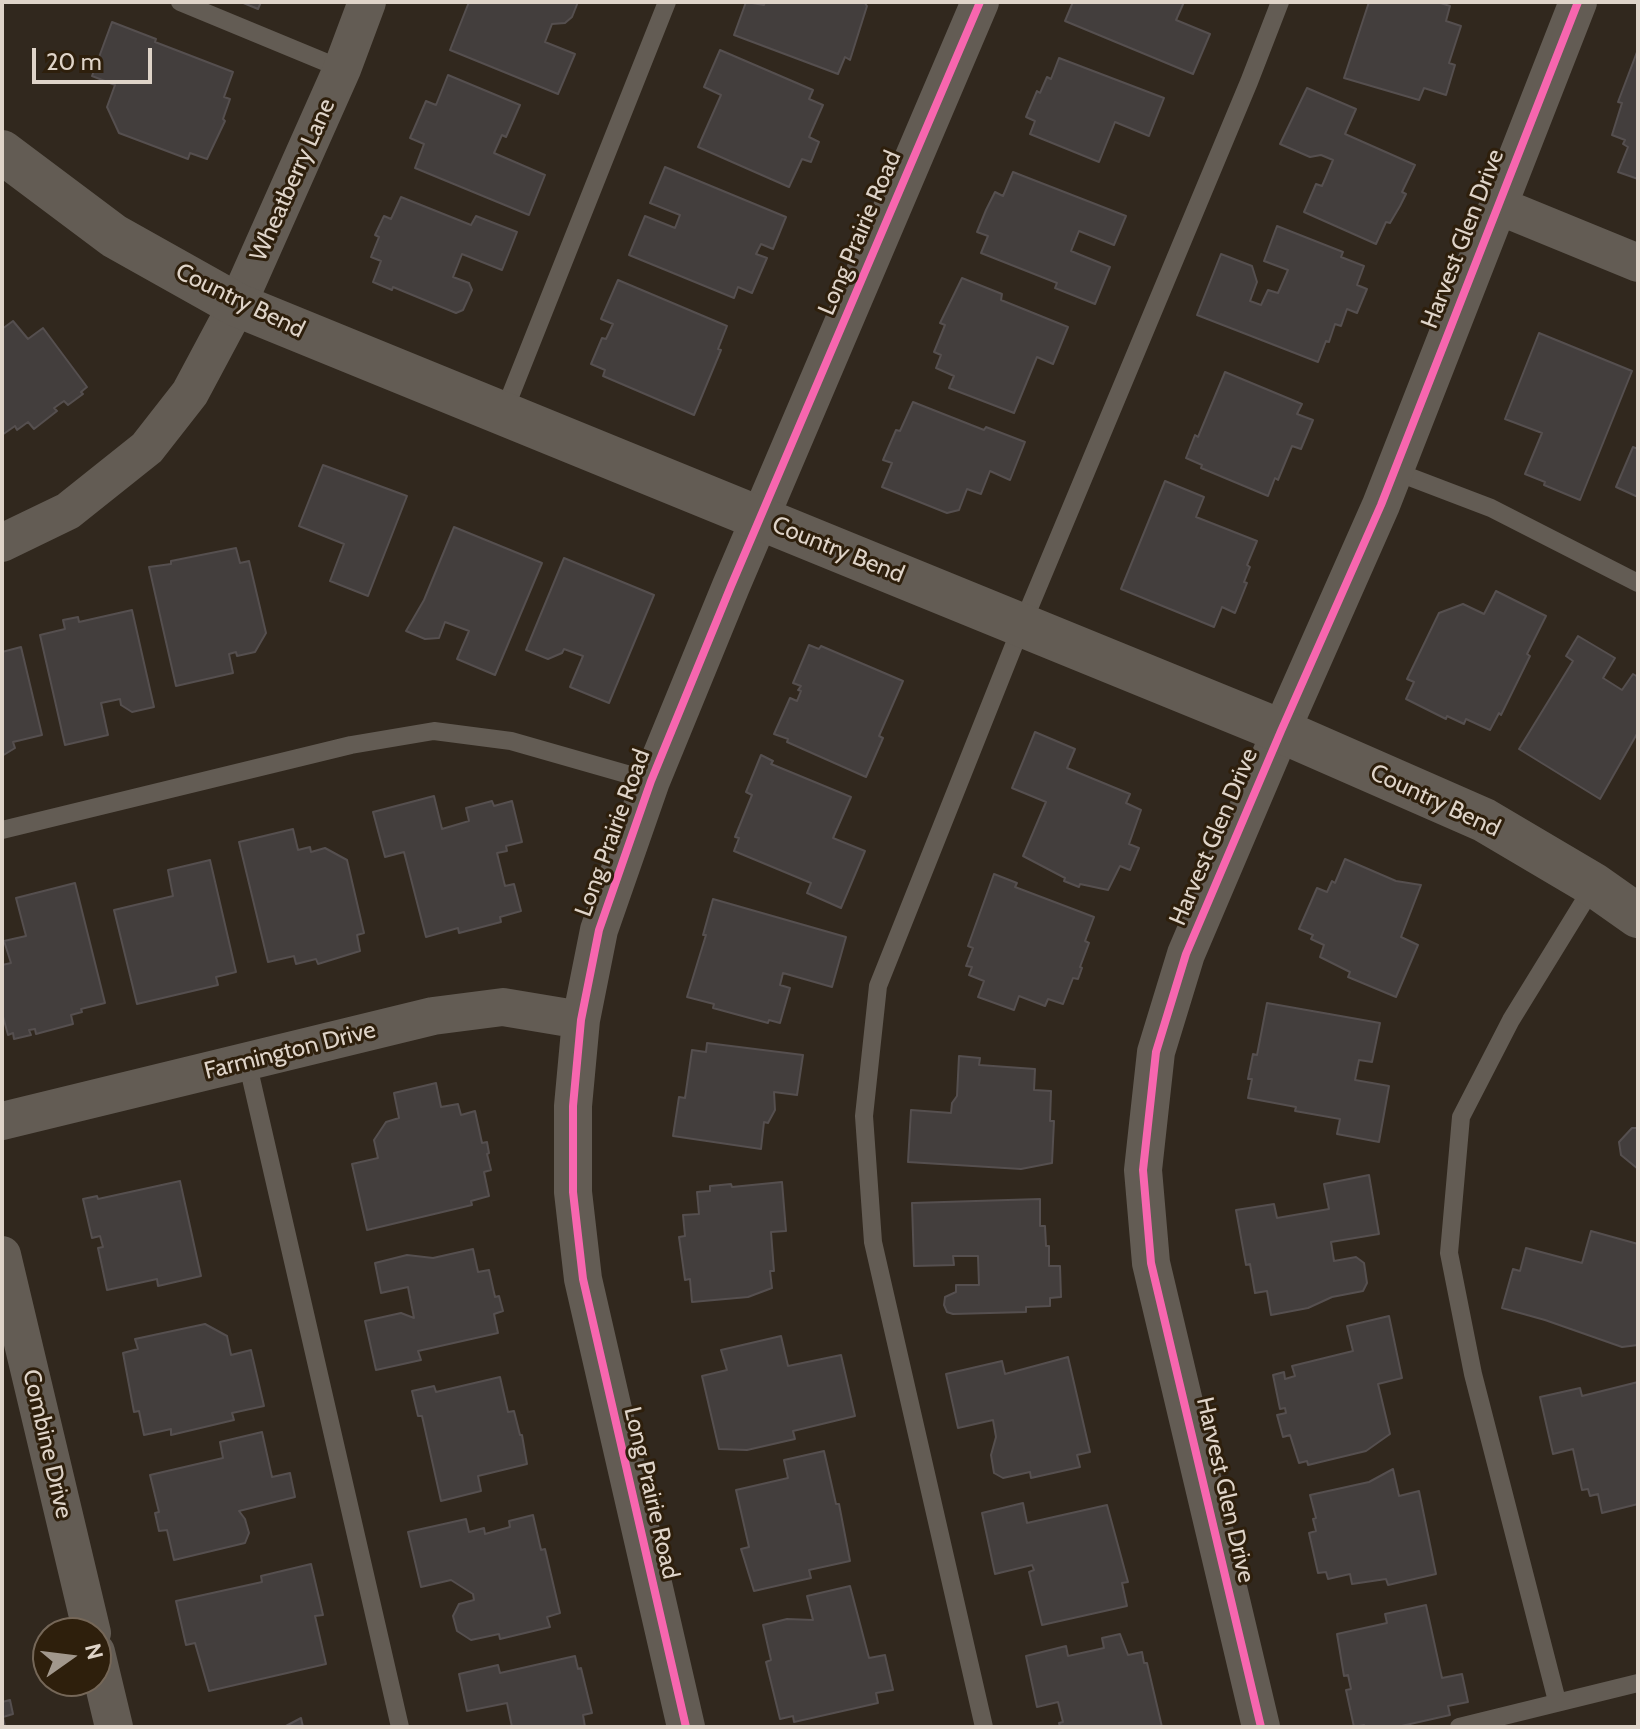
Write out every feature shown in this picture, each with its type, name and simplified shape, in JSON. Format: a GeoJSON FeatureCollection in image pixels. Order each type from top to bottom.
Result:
{"type":"FeatureCollection","features":[{"type":"Feature","properties":{"kind":"street","name":"Wheatberry Lane"},"geometry":{"type":"LineString","coordinates":[[2,543],[68,511],[147,448],[190,393],[237,305],[342,69],[367,2]]}},
{"type":"Feature","properties":{"kind":"street","name":"Long Prairie Road"},"geometry":{"type":"LineString","coordinates":[[686,1727],[583,1279],[573,1192],[573,1106],[581,1020],[599,930],[651,781],[980,2]]}},
{"type":"Feature","properties":{"kind":"street","name":"Harvest Glen Drive"},"geometry":{"type":"LineString","coordinates":[[1261,1727],[1151,1263],[1143,1170],[1156,1052],[1186,954],[1394,471],[1578,2]]}},
{"type":"Feature","properties":{"kind":"street","name":"Country Bend"},"geometry":{"type":"LineString","coordinates":[[2,152],[114,236],[237,305],[1281,731],[1484,820],[1594,885],[1638,916]]}},
{"type":"Feature","properties":{"kind":"street"},"geometry":{"type":"LineString","coordinates":[[1499,206],[1638,263]]}},
{"type":"Feature","properties":{"kind":"street","name":"Farmington Drive"},"geometry":{"type":"LineString","coordinates":[[2,1121],[433,1016],[503,1007],[581,1020]]}},
{"type":"Feature","properties":{"kind":"street","name":"Combine Drive"},"geometry":{"type":"LineString","coordinates":[[2,1255],[88,1617]]}},
{"type":"Feature","properties":{"kind":"street"},"geometry":{"type":"LineString","coordinates":[[107,1697],[114,1727]]}},
{"type":"Feature","properties":{"kind":"lane"},"geometry":{"type":"LineString","coordinates":[[180,2],[342,69]]}},
{"type":"Feature","properties":{"kind":"lane"},"geometry":{"type":"LineString","coordinates":[[503,414],[667,2]]}},
{"type":"Feature","properties":{"kind":"lane"},"geometry":{"type":"LineString","coordinates":[[984,1727],[873,1242],[864,1116],[878,986],[1022,625],[1280,2]]}},
{"type":"Feature","properties":{"kind":"lane"},"geometry":{"type":"LineString","coordinates":[[1394,471],[1491,508],[1638,583]]}},
{"type":"Feature","properties":{"kind":"lane"},"geometry":{"type":"LineString","coordinates":[[2,830],[351,745],[434,731],[511,741],[651,781]]}},
{"type":"Feature","properties":{"kind":"lane"},"geometry":{"type":"LineString","coordinates":[[1557,1701],[1473,1374],[1449,1253],[1461,1117],[1511,1020],[1594,885]]}},
{"type":"Feature","properties":{"kind":"lane"},"geometry":{"type":"LineString","coordinates":[[247,1061],[400,1727]]}},
{"type":"Feature","properties":{"kind":"lane"},"geometry":{"type":"LineString","coordinates":[[1459,1727],[1638,1683]]}},
{"type":"Feature","properties":{"kind":"building"},"geometry":{"type":"Polygon","coordinates":[[[241,2],[261,2],[258,9],[241,2]]]}},
{"type":"Feature","properties":{"kind":"building"},"geometry":{"type":"Polygon","coordinates":[[[469,2],[578,2],[572,17],[565,23],[552,24],[545,42],[575,54],[558,94],[450,50],[469,2]]]}},
{"type":"Feature","properties":{"kind":"building"},"geometry":{"type":"Polygon","coordinates":[[[746,2],[764,5],[765,2],[864,2],[867,6],[850,60],[845,57],[838,74],[734,35],[746,2]]]}},
{"type":"Feature","properties":{"kind":"building"},"geometry":{"type":"Polygon","coordinates":[[[1073,2],[1184,2],[1176,20],[1210,34],[1193,74],[1065,21],[1073,2]]]}},
{"type":"Feature","properties":{"kind":"building"},"geometry":{"type":"Polygon","coordinates":[[[1369,2],[1437,2],[1450,6],[1446,21],[1461,26],[1449,63],[1455,65],[1446,95],[1424,88],[1419,100],[1344,78],[1369,2]]]}},
{"type":"Feature","properties":{"kind":"building"},"geometry":{"type":"Polygon","coordinates":[[[112,22],[233,72],[224,97],[230,99],[225,121],[207,159],[190,153],[188,159],[119,133],[107,107],[115,85],[92,76],[112,22]]]}},
{"type":"Feature","properties":{"kind":"building"},"geometry":{"type":"Polygon","coordinates":[[[720,50],[813,90],[809,99],[823,105],[809,137],[819,142],[811,162],[802,159],[789,187],[698,147],[721,95],[704,87],[720,50]]]}},
{"type":"Feature","properties":{"kind":"building"},"geometry":{"type":"Polygon","coordinates":[[[1637,52],[1638,179],[1618,172],[1628,147],[1623,144],[1625,140],[1612,135],[1622,103],[1618,102],[1637,52]]]}},
{"type":"Feature","properties":{"kind":"building"},"geometry":{"type":"Polygon","coordinates":[[[1059,58],[1164,98],[1149,136],[1115,122],[1099,162],[1030,134],[1035,121],[1026,117],[1037,91],[1040,93],[1047,77],[1051,79],[1059,58]]]}},
{"type":"Feature","properties":{"kind":"building"},"geometry":{"type":"Polygon","coordinates":[[[448,75],[520,105],[506,137],[502,135],[494,153],[545,175],[529,215],[415,168],[424,144],[410,138],[426,101],[436,105],[448,75]]]}},
{"type":"Feature","properties":{"kind":"building"},"geometry":{"type":"Polygon","coordinates":[[[1307,88],[1356,109],[1345,134],[1415,165],[1402,192],[1406,194],[1390,223],[1386,222],[1376,244],[1304,212],[1316,184],[1322,186],[1333,160],[1321,155],[1310,157],[1280,144],[1307,88]]]}},
{"type":"Feature","properties":{"kind":"building"},"geometry":{"type":"Polygon","coordinates":[[[665,167],[786,217],[773,249],[761,244],[756,254],[767,258],[752,293],[738,287],[734,298],[629,255],[645,216],[675,228],[680,215],[650,203],[665,167]]]}},
{"type":"Feature","properties":{"kind":"building"},"geometry":{"type":"Polygon","coordinates":[[[1013,172],[1126,216],[1114,245],[1079,231],[1071,251],[1110,267],[1095,304],[1055,288],[1057,283],[981,253],[988,236],[977,232],[995,192],[1003,196],[1013,172]]]}},
{"type":"Feature","properties":{"kind":"building"},"geometry":{"type":"Polygon","coordinates":[[[401,197],[471,225],[476,216],[517,232],[502,270],[462,254],[453,277],[469,283],[472,290],[463,310],[456,313],[373,282],[381,261],[371,257],[379,237],[375,235],[384,216],[391,219],[401,197]]]}},
{"type":"Feature","properties":{"kind":"building"},"geometry":{"type":"Polygon","coordinates":[[[1277,226],[1343,252],[1341,257],[1364,266],[1357,285],[1367,289],[1357,313],[1347,309],[1341,326],[1335,324],[1318,362],[1197,315],[1221,254],[1252,266],[1257,282],[1250,301],[1261,305],[1268,290],[1278,293],[1288,270],[1264,261],[1277,226]]]}},
{"type":"Feature","properties":{"kind":"building"},"geometry":{"type":"Polygon","coordinates":[[[962,278],[1002,294],[1001,300],[1068,327],[1053,364],[1037,357],[1014,413],[949,388],[954,376],[936,368],[941,355],[934,352],[945,325],[940,323],[962,278]]]}},
{"type":"Feature","properties":{"kind":"building"},"geometry":{"type":"Polygon","coordinates":[[[618,280],[727,326],[718,349],[721,350],[694,415],[603,376],[605,370],[591,364],[602,338],[606,339],[613,324],[601,319],[618,280]]]}},
{"type":"Feature","properties":{"kind":"building"},"geometry":{"type":"Polygon","coordinates":[[[13,321],[28,339],[43,328],[87,387],[68,405],[64,401],[54,408],[57,411],[34,429],[28,422],[2,435],[2,329],[13,321]]]}},
{"type":"Feature","properties":{"kind":"building"},"geometry":{"type":"Polygon","coordinates":[[[1539,333],[1632,371],[1580,500],[1525,474],[1542,433],[1505,419],[1539,333]]]}},
{"type":"Feature","properties":{"kind":"building"},"geometry":{"type":"Polygon","coordinates":[[[1225,372],[1302,404],[1297,414],[1313,420],[1301,449],[1292,446],[1268,496],[1201,468],[1202,465],[1186,458],[1225,372]]]}},
{"type":"Feature","properties":{"kind":"building"},"geometry":{"type":"Polygon","coordinates":[[[913,402],[984,430],[986,427],[1025,442],[1010,480],[990,471],[981,494],[967,489],[959,510],[947,513],[882,487],[892,463],[883,460],[913,402]]]}},
{"type":"Feature","properties":{"kind":"building"},"geometry":{"type":"Polygon","coordinates":[[[1633,447],[1638,449],[1638,497],[1616,487],[1633,447]]]}},
{"type":"Feature","properties":{"kind":"building"},"geometry":{"type":"Polygon","coordinates":[[[323,465],[407,496],[368,596],[330,581],[344,544],[299,526],[323,465]]]}},
{"type":"Feature","properties":{"kind":"building"},"geometry":{"type":"Polygon","coordinates":[[[1165,481],[1204,497],[1196,517],[1257,541],[1247,565],[1250,567],[1244,582],[1247,583],[1235,613],[1222,607],[1214,627],[1121,589],[1165,481]]]}},
{"type":"Feature","properties":{"kind":"building"},"geometry":{"type":"Polygon","coordinates":[[[454,527],[542,563],[495,675],[457,659],[469,631],[445,622],[439,638],[425,639],[406,631],[424,600],[454,527]]]}},
{"type":"Feature","properties":{"kind":"building"},"geometry":{"type":"Polygon","coordinates":[[[236,548],[240,563],[249,561],[266,633],[255,652],[237,656],[236,652],[229,654],[233,673],[176,686],[149,567],[236,548]]]}},
{"type":"Feature","properties":{"kind":"building"},"geometry":{"type":"Polygon","coordinates":[[[564,558],[654,595],[609,703],[570,687],[583,656],[564,649],[548,659],[526,650],[564,558]]]}},
{"type":"Feature","properties":{"kind":"building"},"geometry":{"type":"Polygon","coordinates":[[[1496,591],[1546,616],[1527,654],[1530,656],[1501,715],[1499,713],[1490,730],[1466,719],[1464,724],[1447,716],[1446,719],[1406,699],[1414,682],[1407,679],[1439,613],[1463,604],[1484,614],[1496,591]]]}},
{"type":"Feature","properties":{"kind":"building"},"geometry":{"type":"Polygon","coordinates":[[[132,610],[154,707],[132,712],[121,705],[120,699],[101,703],[108,735],[65,745],[40,635],[65,629],[63,620],[78,617],[79,622],[132,610]]]}},
{"type":"Feature","properties":{"kind":"building"},"geometry":{"type":"Polygon","coordinates":[[[1578,636],[1615,658],[1603,678],[1622,690],[1633,674],[1638,677],[1638,732],[1600,799],[1519,749],[1573,661],[1566,656],[1578,636]]]}},
{"type":"Feature","properties":{"kind":"building"},"geometry":{"type":"Polygon","coordinates":[[[809,645],[819,649],[821,646],[903,681],[879,736],[883,738],[866,777],[774,734],[790,698],[797,701],[801,691],[798,690],[801,686],[793,683],[809,645]]]}},
{"type":"Feature","properties":{"kind":"building"},"geometry":{"type":"Polygon","coordinates":[[[21,647],[42,735],[13,742],[15,748],[2,756],[2,652],[21,647]]]}},
{"type":"Feature","properties":{"kind":"building"},"geometry":{"type":"Polygon","coordinates":[[[1035,732],[1075,749],[1067,768],[1130,794],[1126,803],[1141,810],[1129,844],[1139,848],[1130,870],[1120,866],[1108,890],[1080,884],[1079,887],[1064,881],[1065,878],[1023,856],[1046,802],[1012,788],[1035,732]]]}},
{"type":"Feature","properties":{"kind":"building"},"geometry":{"type":"Polygon","coordinates":[[[761,755],[773,761],[771,764],[851,797],[833,838],[865,851],[841,908],[807,893],[811,883],[734,851],[739,838],[735,837],[752,795],[746,792],[761,755]]]}},
{"type":"Feature","properties":{"kind":"building"},"geometry":{"type":"Polygon","coordinates":[[[434,796],[442,829],[469,821],[466,808],[492,801],[494,806],[512,801],[522,842],[506,846],[507,851],[497,853],[505,886],[514,884],[521,911],[500,917],[501,922],[459,933],[458,928],[426,937],[404,852],[385,857],[373,812],[434,796]]]}},
{"type":"Feature","properties":{"kind":"building"},"geometry":{"type":"Polygon","coordinates":[[[293,829],[298,850],[310,847],[311,852],[325,848],[347,860],[364,933],[357,935],[360,951],[318,964],[316,959],[296,964],[294,956],[268,962],[239,842],[293,829]]]}},
{"type":"Feature","properties":{"kind":"building"},"geometry":{"type":"Polygon","coordinates":[[[1345,859],[1396,881],[1421,885],[1401,937],[1418,945],[1396,997],[1348,977],[1350,972],[1320,957],[1324,945],[1311,939],[1313,935],[1299,929],[1317,888],[1327,892],[1332,881],[1335,883],[1345,859]]]}},
{"type":"Feature","properties":{"kind":"building"},"geometry":{"type":"Polygon","coordinates":[[[210,860],[236,972],[216,977],[218,985],[137,1004],[114,910],[173,896],[168,870],[210,860]]]}},
{"type":"Feature","properties":{"kind":"building"},"geometry":{"type":"Polygon","coordinates":[[[994,874],[1017,883],[1015,887],[1094,917],[1085,941],[1089,943],[1082,968],[1078,979],[1073,978],[1063,1004],[1048,999],[1045,1006],[1019,996],[1014,1010],[978,997],[984,981],[969,975],[972,967],[966,966],[973,948],[968,946],[994,874]]]}},
{"type":"Feature","properties":{"kind":"building"},"geometry":{"type":"Polygon","coordinates":[[[75,883],[105,1003],[71,1015],[73,1024],[36,1034],[35,1029],[29,1030],[31,1035],[14,1039],[13,1033],[8,1035],[2,1013],[2,965],[11,963],[4,941],[26,936],[16,898],[75,883]]]}},
{"type":"Feature","properties":{"kind":"building"},"geometry":{"type":"Polygon","coordinates":[[[713,899],[846,937],[832,987],[783,973],[780,985],[790,988],[780,1023],[769,1020],[768,1023],[713,1008],[714,1004],[687,997],[706,935],[703,935],[713,899]]]}},
{"type":"Feature","properties":{"kind":"building"},"geometry":{"type":"Polygon","coordinates":[[[1267,1003],[1380,1023],[1372,1062],[1359,1060],[1355,1080],[1389,1086],[1379,1142],[1337,1134],[1340,1119],[1248,1098],[1253,1054],[1257,1055],[1267,1003]]]}},
{"type":"Feature","properties":{"kind":"building"},"geometry":{"type":"Polygon","coordinates":[[[707,1043],[803,1055],[797,1095],[774,1092],[775,1110],[768,1123],[764,1122],[761,1149],[673,1136],[679,1097],[685,1098],[692,1050],[706,1052],[707,1043]]]}},
{"type":"Feature","properties":{"kind":"building"},"geometry":{"type":"Polygon","coordinates":[[[959,1056],[980,1058],[979,1065],[1035,1069],[1034,1090],[1051,1091],[1050,1121],[1054,1121],[1052,1163],[1021,1169],[908,1162],[911,1110],[951,1113],[957,1096],[959,1056]]]}},
{"type":"Feature","properties":{"kind":"building"},"geometry":{"type":"Polygon","coordinates":[[[436,1083],[441,1107],[458,1104],[461,1115],[475,1111],[482,1143],[487,1142],[489,1153],[491,1170],[484,1172],[489,1196],[471,1201],[472,1205],[367,1230],[352,1164],[378,1158],[374,1140],[386,1122],[399,1118],[394,1093],[436,1083]]]}},
{"type":"Feature","properties":{"kind":"building"},"geometry":{"type":"Polygon","coordinates":[[[1632,1128],[1638,1128],[1638,1169],[1621,1155],[1619,1142],[1632,1128]]]}},
{"type":"Feature","properties":{"kind":"building"},"geometry":{"type":"Polygon","coordinates":[[[1369,1175],[1379,1234],[1331,1242],[1334,1261],[1356,1257],[1364,1263],[1367,1283],[1363,1291],[1332,1297],[1308,1308],[1271,1315],[1267,1291],[1255,1293],[1250,1264],[1246,1265],[1236,1210],[1274,1204],[1277,1218],[1329,1209],[1324,1184],[1369,1175]]]}},
{"type":"Feature","properties":{"kind":"building"},"geometry":{"type":"Polygon","coordinates":[[[180,1181],[201,1276],[158,1286],[157,1279],[107,1290],[98,1248],[103,1247],[100,1236],[92,1238],[83,1199],[97,1196],[98,1199],[180,1181]]]}},
{"type":"Feature","properties":{"kind":"building"},"geometry":{"type":"Polygon","coordinates":[[[782,1182],[786,1231],[771,1232],[772,1288],[748,1297],[692,1302],[690,1279],[685,1280],[679,1237],[685,1236],[683,1215],[699,1214],[697,1192],[710,1191],[710,1186],[782,1182]]]}},
{"type":"Feature","properties":{"kind":"building"},"geometry":{"type":"Polygon","coordinates":[[[1040,1199],[1040,1226],[1045,1226],[1049,1266],[1060,1266],[1061,1297],[1050,1298],[1050,1306],[1026,1307],[1026,1312],[947,1312],[945,1297],[956,1292],[956,1285],[979,1285],[978,1256],[953,1256],[954,1265],[914,1266],[912,1203],[1040,1199]]]}},
{"type":"Feature","properties":{"kind":"building"},"geometry":{"type":"Polygon","coordinates":[[[1591,1231],[1638,1244],[1638,1345],[1622,1347],[1502,1308],[1513,1269],[1520,1271],[1526,1248],[1582,1263],[1591,1231]]]}},
{"type":"Feature","properties":{"kind":"building"},"geometry":{"type":"Polygon","coordinates":[[[473,1249],[478,1272],[489,1270],[495,1297],[499,1296],[503,1311],[494,1314],[498,1333],[418,1351],[421,1360],[376,1370],[365,1321],[401,1313],[414,1318],[408,1287],[381,1293],[375,1263],[407,1255],[433,1258],[473,1249]]]}},
{"type":"Feature","properties":{"kind":"building"},"geometry":{"type":"Polygon","coordinates":[[[1389,1316],[1402,1378],[1378,1384],[1390,1434],[1366,1451],[1308,1465],[1307,1461],[1299,1463],[1290,1435],[1283,1437],[1277,1415],[1286,1413],[1285,1408],[1280,1409],[1273,1375],[1284,1372],[1285,1379],[1295,1376],[1292,1366],[1353,1351],[1347,1326],[1389,1316]]]}},
{"type":"Feature","properties":{"kind":"building"},"geometry":{"type":"Polygon","coordinates":[[[205,1324],[227,1336],[231,1355],[251,1350],[264,1406],[232,1413],[234,1420],[171,1435],[171,1429],[144,1435],[139,1411],[134,1412],[123,1353],[138,1349],[135,1339],[205,1324]]]}},
{"type":"Feature","properties":{"kind":"building"},"geometry":{"type":"Polygon","coordinates":[[[781,1336],[788,1366],[841,1355],[855,1416],[793,1431],[795,1439],[747,1450],[719,1449],[702,1376],[727,1370],[721,1350],[781,1336]]]}},
{"type":"Feature","properties":{"kind":"building"},"geometry":{"type":"Polygon","coordinates":[[[1068,1357],[1090,1452],[1077,1455],[1080,1467],[1031,1478],[1030,1472],[1003,1478],[994,1473],[991,1455],[996,1437],[993,1420],[958,1428],[946,1374],[1002,1361],[1005,1374],[1068,1357]]]}},
{"type":"Feature","properties":{"kind":"building"},"geometry":{"type":"Polygon","coordinates":[[[500,1377],[508,1412],[514,1411],[522,1435],[527,1464],[478,1476],[481,1491],[441,1501],[422,1416],[418,1416],[412,1391],[434,1386],[436,1392],[500,1377]]]}},
{"type":"Feature","properties":{"kind":"building"},"geometry":{"type":"Polygon","coordinates":[[[1638,1382],[1638,1504],[1602,1513],[1598,1494],[1590,1496],[1588,1489],[1582,1490],[1573,1449],[1553,1454],[1540,1397],[1580,1388],[1582,1396],[1638,1382]]]}},
{"type":"Feature","properties":{"kind":"building"},"geometry":{"type":"Polygon","coordinates":[[[262,1432],[272,1477],[290,1473],[295,1497],[239,1511],[249,1533],[245,1543],[174,1560],[167,1530],[159,1531],[155,1513],[159,1512],[150,1475],[223,1458],[220,1442],[262,1432]]]}},
{"type":"Feature","properties":{"kind":"building"},"geometry":{"type":"Polygon","coordinates":[[[824,1451],[836,1504],[839,1504],[850,1561],[809,1570],[811,1578],[754,1591],[741,1549],[749,1547],[736,1490],[788,1478],[784,1460],[824,1451]]]}},
{"type":"Feature","properties":{"kind":"building"},"geometry":{"type":"Polygon","coordinates":[[[1393,1469],[1399,1496],[1419,1491],[1436,1574],[1388,1585],[1386,1579],[1352,1584],[1350,1574],[1328,1579],[1326,1572],[1318,1573],[1309,1533],[1316,1531],[1310,1495],[1369,1482],[1393,1469]]]}},
{"type":"Feature","properties":{"kind":"building"},"geometry":{"type":"Polygon","coordinates":[[[1023,1503],[1027,1523],[1107,1505],[1128,1582],[1122,1583],[1127,1606],[1042,1625],[1029,1572],[1034,1570],[1032,1565],[995,1574],[982,1513],[1023,1503]]]}},
{"type":"Feature","properties":{"kind":"building"},"geometry":{"type":"Polygon","coordinates":[[[533,1515],[541,1550],[545,1549],[560,1613],[547,1617],[550,1627],[500,1639],[499,1634],[471,1640],[457,1631],[453,1616],[459,1604],[474,1600],[473,1594],[451,1580],[421,1587],[408,1532],[466,1519],[469,1532],[484,1528],[485,1534],[510,1527],[509,1521],[533,1515]]]}},
{"type":"Feature","properties":{"kind":"building"},"geometry":{"type":"Polygon","coordinates":[[[311,1564],[323,1615],[315,1616],[326,1664],[209,1691],[195,1643],[186,1645],[176,1601],[262,1582],[261,1576],[311,1564]]]}},
{"type":"Feature","properties":{"kind":"building"},"geometry":{"type":"Polygon","coordinates":[[[850,1586],[869,1658],[885,1655],[893,1690],[876,1693],[878,1703],[794,1722],[793,1716],[780,1719],[766,1662],[771,1660],[763,1625],[787,1619],[813,1620],[807,1596],[850,1586]]]}},
{"type":"Feature","properties":{"kind":"building"},"geometry":{"type":"Polygon","coordinates":[[[1426,1605],[1442,1678],[1462,1674],[1468,1702],[1448,1706],[1450,1715],[1397,1727],[1354,1727],[1346,1690],[1351,1689],[1348,1675],[1344,1676],[1337,1634],[1387,1623],[1385,1614],[1426,1605]]]}},
{"type":"Feature","properties":{"kind":"building"},"geometry":{"type":"Polygon","coordinates":[[[1120,1634],[1128,1655],[1142,1652],[1144,1663],[1147,1663],[1162,1727],[1060,1727],[1059,1723],[1063,1722],[1058,1702],[1037,1707],[1026,1656],[1066,1646],[1068,1656],[1104,1648],[1102,1638],[1120,1634]]]}},
{"type":"Feature","properties":{"kind":"building"},"geometry":{"type":"Polygon","coordinates":[[[575,1656],[592,1713],[583,1715],[585,1727],[512,1727],[507,1703],[467,1711],[459,1674],[498,1665],[500,1673],[575,1656]]]}},
{"type":"Feature","properties":{"kind":"building"},"geometry":{"type":"Polygon","coordinates":[[[10,1700],[13,1714],[3,1717],[5,1727],[2,1727],[2,1702],[10,1700]]]}},
{"type":"Feature","properties":{"kind":"building"},"geometry":{"type":"Polygon","coordinates":[[[301,1718],[303,1727],[284,1727],[301,1718]]]}},
{"type":"Feature","properties":{"kind":"cycle path"},"geometry":{"type":"LineString","coordinates":[[686,1727],[583,1279],[573,1192],[573,1106],[581,1020],[599,930],[651,781],[980,2]]}},
{"type":"Feature","properties":{"kind":"cycle path"},"geometry":{"type":"LineString","coordinates":[[1261,1727],[1151,1263],[1143,1170],[1156,1052],[1186,954],[1381,505],[1578,2]]}}]}
